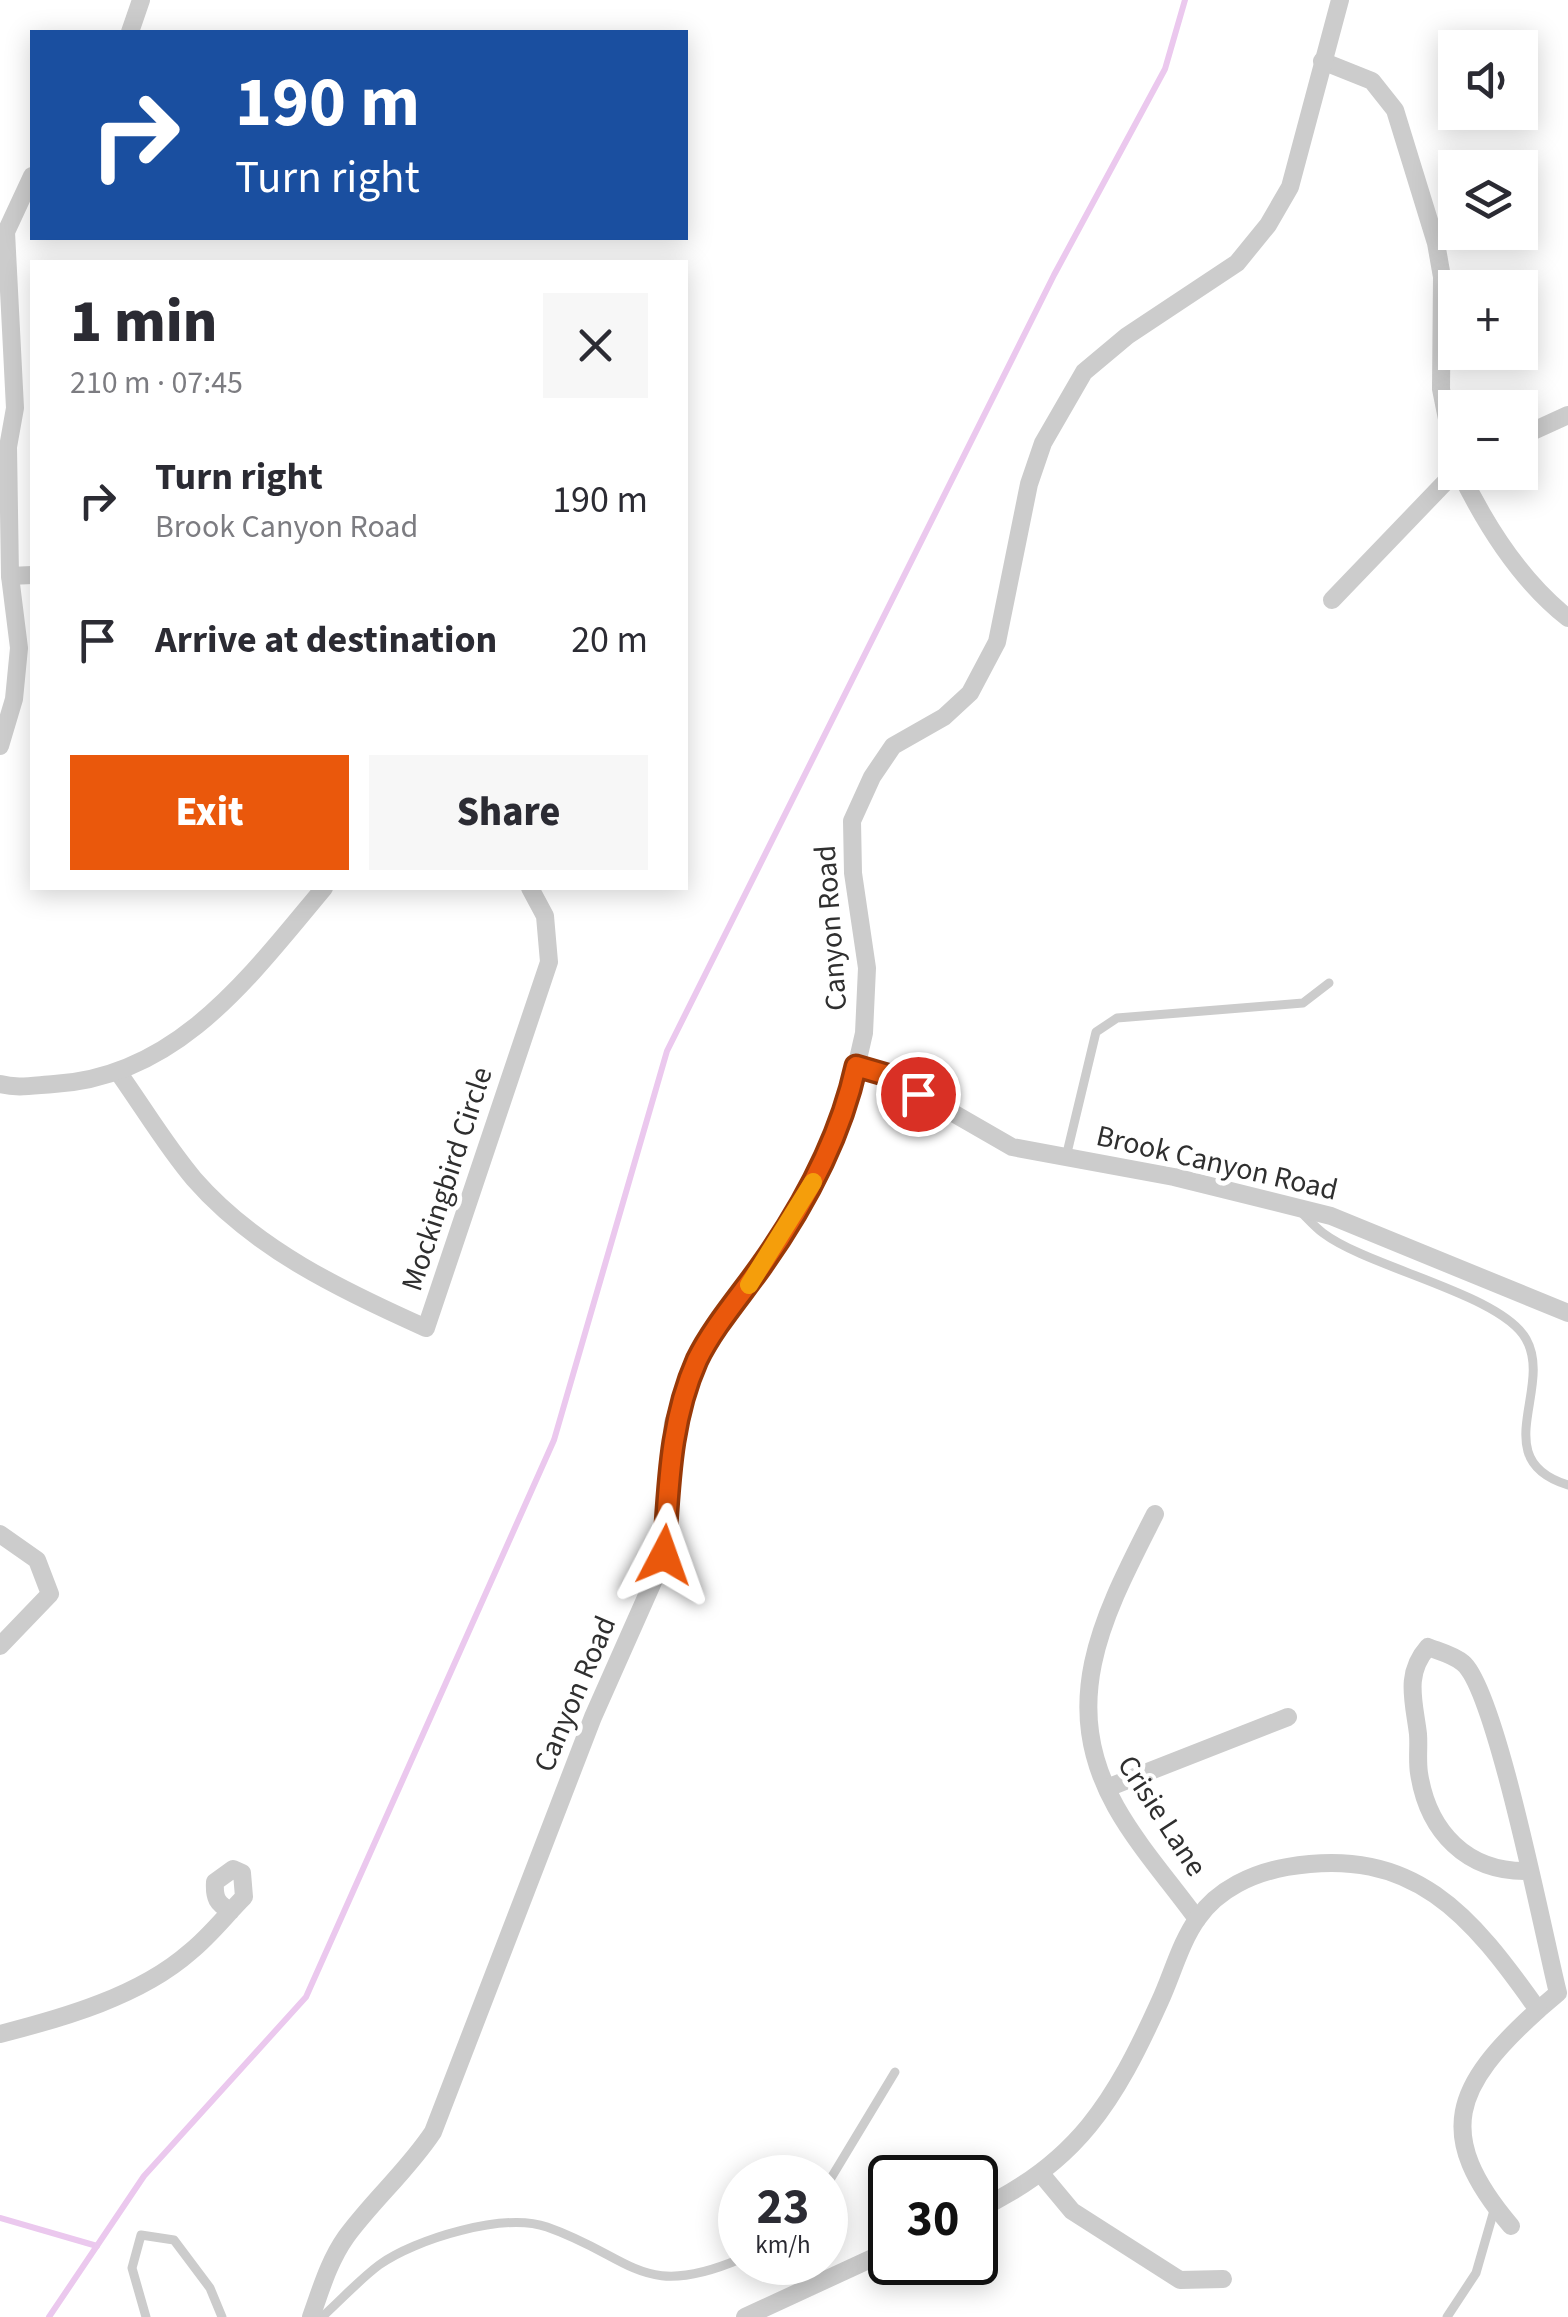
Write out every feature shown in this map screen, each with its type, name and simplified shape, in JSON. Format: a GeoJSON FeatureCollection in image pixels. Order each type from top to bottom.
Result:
{"type":"FeatureCollection","features":[{"type":"Feature","properties":{"kind":"street"},"geometry":{"type":"LineString","coordinates":[[131,30],[141,0]]}},
{"type":"Feature","properties":{"kind":"street","name":"Canyon Road"},"geometry":{"type":"LineString","coordinates":[[312,2317],[328,2268],[347,2236],[414,2161],[433,2132],[594,1714],[664,1555],[674,1423],[698,1357],[772,1251],[820,1172],[845,1116],[864,1033],[867,968],[853,873],[852,821],[872,777],[894,746],[944,716],[970,693],[998,642],[1029,484],[1043,443],[1084,372],[1127,336],[1237,263],[1268,225],[1290,187],[1340,0]]}},
{"type":"Feature","properties":{"kind":"street"},"geometry":{"type":"LineString","coordinates":[[1322,62],[1372,81],[1395,110],[1436,244],[1442,277],[1441,390]]}},
{"type":"Feature","properties":{"kind":"street"},"geometry":{"type":"LineString","coordinates":[[0,746],[14,698],[19,648],[10,576],[6,232],[30,180]]}},
{"type":"Feature","properties":{"kind":"street"},"geometry":{"type":"LineString","coordinates":[[1538,429],[1568,416]]}},
{"type":"Feature","properties":{"kind":"street"},"geometry":{"type":"LineString","coordinates":[[1332,600],[1440,490]]}},
{"type":"Feature","properties":{"kind":"street"},"geometry":{"type":"LineString","coordinates":[[1467,490],[1481,516],[1531,582],[1568,618]]}},
{"type":"Feature","properties":{"kind":"street"},"geometry":{"type":"LineString","coordinates":[[10,576],[30,575]]}},
{"type":"Feature","properties":{"kind":"street"},"geometry":{"type":"LineString","coordinates":[[0,1084],[76,1083],[118,1072],[186,1036],[233,997],[322,890]]}},
{"type":"Feature","properties":{"kind":"street","name":"Mockingbird Circle"},"geometry":{"type":"LineString","coordinates":[[118,1072],[194,1178],[235,1218],[326,1282],[426,1328],[548,962],[545,916],[531,890]]}},
{"type":"Feature","properties":{"kind":"street","name":"Brook Canyon Road"},"geometry":{"type":"LineString","coordinates":[[856,1066],[887,1075],[1012,1147],[1331,1216],[1568,1313]]}},
{"type":"Feature","properties":{"kind":"street","name":"Crisie Lane"},"geometry":{"type":"LineString","coordinates":[[1155,1514],[1114,1596],[1087,1692],[1094,1761],[1107,1788],[1196,1919]]}},
{"type":"Feature","properties":{"kind":"street"},"geometry":{"type":"LineString","coordinates":[[0,1534],[36,1560],[50,1594],[0,1646]]}},
{"type":"Feature","properties":{"kind":"street"},"geometry":{"type":"LineString","coordinates":[[1511,2226],[1482,2192],[1463,2148],[1466,2093],[1506,2039],[1558,1993],[1506,1770],[1480,1687],[1464,1663],[1428,1647],[1416,1660],[1410,1686],[1419,1774],[1438,1831],[1469,1860],[1506,1871],[1527,1871]]}},
{"type":"Feature","properties":{"kind":"street"},"geometry":{"type":"LineString","coordinates":[[1107,1788],[1288,1716]]}},
{"type":"Feature","properties":{"kind":"street"},"geometry":{"type":"LineString","coordinates":[[998,2199],[1042,2175],[1062,2158],[1128,2072],[1196,1919],[1222,1890],[1273,1869],[1320,1861],[1381,1865],[1424,1886],[1469,1922],[1538,2010]]}},
{"type":"Feature","properties":{"kind":"street"},"geometry":{"type":"LineString","coordinates":[[0,2034],[46,2022],[131,1988],[189,1954],[230,1911]]}},
{"type":"Feature","properties":{"kind":"street"},"geometry":{"type":"LineString","coordinates":[[1042,2175],[1072,2211],[1180,2280],[1223,2280]]}},
{"type":"Feature","properties":{"kind":"street"},"geometry":{"type":"LineString","coordinates":[[746,2317],[868,2260]]}},
{"type":"Feature","properties":{"kind":"lane"},"geometry":{"type":"LineString","coordinates":[[1066,1157],[1096,1032],[1117,1018],[1303,1003],[1329,983]]}},
{"type":"Feature","properties":{"kind":"lane"},"geometry":{"type":"LineString","coordinates":[[1296,1206],[1324,1234],[1502,1314],[1527,1339],[1532,1367],[1527,1444],[1533,1465],[1548,1479],[1568,1485]]}},
{"type":"Feature","properties":{"kind":"lane"},"geometry":{"type":"LineString","coordinates":[[845,2155],[895,2072]]}},
{"type":"Feature","properties":{"kind":"lane"},"geometry":{"type":"LineString","coordinates":[[1447,2317],[1476,2274],[1495,2207]]}},
{"type":"Feature","properties":{"kind":"lane"},"geometry":{"type":"LineString","coordinates":[[322,2317],[379,2266],[413,2246],[502,2222],[545,2226],[631,2269],[660,2278],[700,2275],[718,2267]]}},
{"type":"Feature","properties":{"kind":"lane"},"geometry":{"type":"LineString","coordinates":[[146,2317],[132,2268],[141,2235],[174,2240],[210,2288],[222,2317]]}},
{"type":"Feature","properties":{"kind":"waterway"},"geometry":{"type":"LineString","coordinates":[[49,2317],[144,2176],[306,1997],[554,1440],[667,1051],[1054,275],[1165,69],[1185,0]]}},
{"type":"Feature","properties":{"kind":"waterway"},"geometry":{"type":"LineString","coordinates":[[0,2218],[97,2246]]}},
{"type":"Feature","properties":{"kind":"slow traffic"},"geometry":{"type":"LineString","coordinates":[[749,1285],[813,1182]]}},
{"type":"Feature","properties":{"kind":"route"},"geometry":{"type":"LineString","coordinates":[[664,1555],[674,1423],[698,1357],[772,1251],[820,1172],[845,1116],[856,1066],[887,1075],[918,1094]]}}]}
